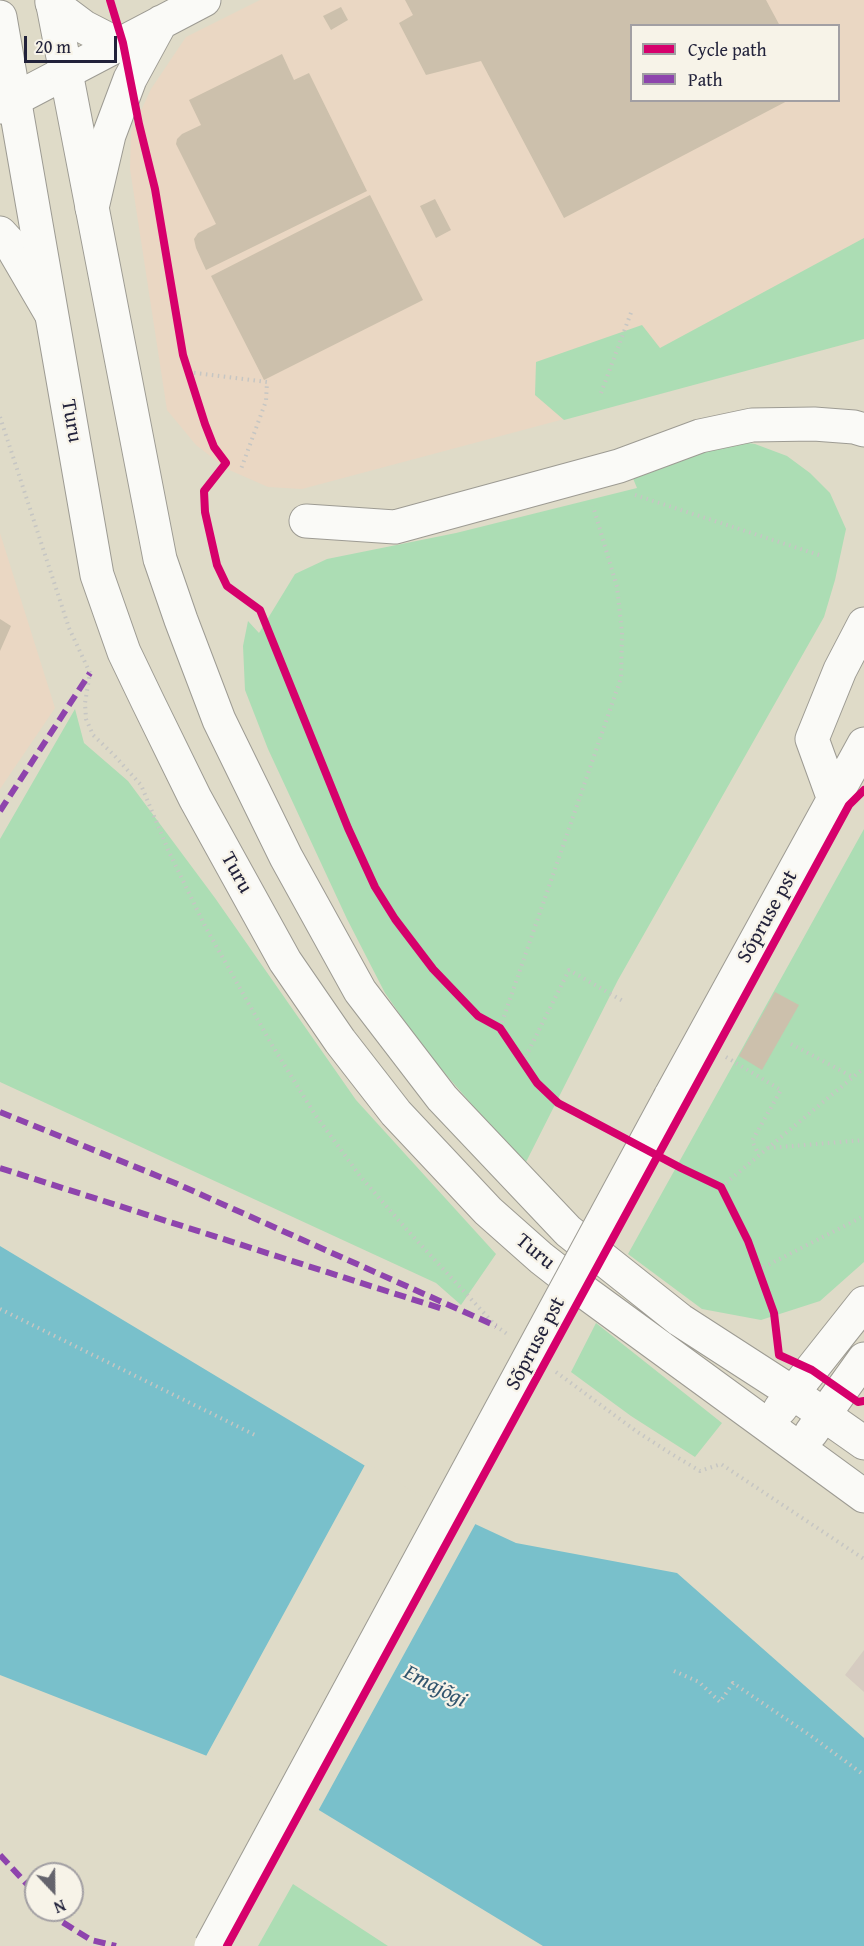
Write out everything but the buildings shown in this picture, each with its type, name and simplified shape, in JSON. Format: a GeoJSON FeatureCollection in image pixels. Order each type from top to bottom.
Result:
{"type":"FeatureCollection","features":[{"type":"Feature","properties":{"kind":"main road"},"geometry":{"type":"LineString","coordinates":[[7,104],[204,0]]}},
{"type":"Feature","properties":{"kind":"main road"},"geometry":{"type":"LineString","coordinates":[[52,2],[84,27],[118,45]]}},
{"type":"Feature","properties":{"kind":"main road","name":"Turu"},"geometry":{"type":"LineString","coordinates":[[52,2],[160,559],[219,720],[286,857],[360,991],[442,1098],[568,1231],[680,1320],[864,1443]]}},
{"type":"Feature","properties":{"kind":"main road","name":"Turu"},"geometry":{"type":"LineString","coordinates":[[0,17],[7,104],[52,316],[97,575],[124,652],[195,798],[285,961],[340,1041],[396,1113],[488,1211],[541,1258],[582,1290],[864,1496]]}},
{"type":"Feature","properties":{"kind":"main road"},"geometry":{"type":"LineString","coordinates":[[92,208],[109,135],[126,90],[161,22]]}},
{"type":"Feature","properties":{"kind":"main road"},"geometry":{"type":"LineString","coordinates":[[0,233],[11,245],[52,316]]}},
{"type":"Feature","properties":{"kind":"main road"},"geometry":{"type":"LineString","coordinates":[[306,522],[395,527],[619,466],[700,436],[752,425],[814,424],[864,430]]}},
{"type":"Feature","properties":{"kind":"main road"},"geometry":{"type":"LineString","coordinates":[[834,797],[812,739],[840,670],[864,624]]}},
{"type":"Feature","properties":{"kind":"main road"},"geometry":{"type":"LineString","coordinates":[[812,739],[864,654]]}},
{"type":"Feature","properties":{"kind":"main road","name":"Sõpruse pst"},"geometry":{"type":"LineString","coordinates":[[211,1946],[670,1097],[864,744]]}},
{"type":"Feature","properties":{"kind":"main road"},"geometry":{"type":"LineString","coordinates":[[834,797],[864,751]]}},
{"type":"Feature","properties":{"kind":"main road"},"geometry":{"type":"LineString","coordinates":[[768,1425],[864,1303]]}},
{"type":"Feature","properties":{"kind":"main road"},"geometry":{"type":"LineString","coordinates":[[800,1449],[864,1359]]}},
{"type":"Feature","properties":{"kind":"path"},"geometry":{"type":"LineString","coordinates":[[601,393],[632,310]]}},
{"type":"Feature","properties":{"kind":"path"},"geometry":{"type":"LineString","coordinates":[[188,372],[267,382],[266,401],[241,469]]}},
{"type":"Feature","properties":{"kind":"path"},"geometry":{"type":"LineString","coordinates":[[624,491],[819,555]]}},
{"type":"Feature","properties":{"kind":"path"},"geometry":{"type":"LineString","coordinates":[[506,1036],[497,1026],[621,678],[622,633],[617,587],[590,497]]}},
{"type":"Feature","properties":{"kind":"path"},"geometry":{"type":"LineString","coordinates":[[525,1065],[569,970],[623,1000]]}},
{"type":"Feature","properties":{"kind":"path"},"geometry":{"type":"LineString","coordinates":[[791,1044],[853,1077]]}},
{"type":"Feature","properties":{"kind":"path"},"geometry":{"type":"LineString","coordinates":[[517,1053],[525,1065]]}},
{"type":"Feature","properties":{"kind":"path"},"geometry":{"type":"LineString","coordinates":[[726,1057],[781,1090],[752,1141],[759,1155]]}},
{"type":"Feature","properties":{"kind":"path"},"geometry":{"type":"LineString","coordinates":[[721,1187],[864,1068]]}},
{"type":"Feature","properties":{"kind":"path"},"geometry":{"type":"LineString","coordinates":[[767,1148],[864,1140]]}},
{"type":"Feature","properties":{"kind":"path"},"geometry":{"type":"LineString","coordinates":[[711,1182],[721,1187],[726,1196]]}},
{"type":"Feature","properties":{"kind":"path"},"geometry":{"type":"LineString","coordinates":[[758,1270],[864,1216]]}},
{"type":"Feature","properties":{"kind":"path"},"geometry":{"type":"LineString","coordinates":[[755,1261],[762,1280]]}},
{"type":"Feature","properties":{"kind":"path"},"geometry":{"type":"LineString","coordinates":[[0,1309],[255,1435]]}},
{"type":"Feature","properties":{"kind":"path"},"geometry":{"type":"LineString","coordinates":[[674,1671],[699,1682],[720,1702],[733,1683],[864,1775]]}},
{"type":"Feature","properties":{"kind":"shaded area"},"geometry":{"type":"Polygon","coordinates":[[[260,0],[864,0],[864,339],[302,489],[268,487],[227,469],[196,445],[167,410],[130,169],[131,132],[151,89],[186,37],[260,0]]]}},
{"type":"Feature","properties":{"kind":"shaded area"},"geometry":{"type":"Polygon","coordinates":[[[0,533],[55,708],[0,789],[0,533]]]}},
{"type":"Feature","properties":{"kind":"shaded area"},"geometry":{"type":"Polygon","coordinates":[[[864,1650],[864,1692],[845,1675],[864,1650]]]}},
{"type":"Feature","properties":{"kind":"green space"},"geometry":{"type":"Polygon","coordinates":[[[864,238],[864,339],[564,420],[535,395],[536,362],[642,325],[660,348],[864,238]]]}},
{"type":"Feature","properties":{"kind":"green space"},"geometry":{"type":"Polygon","coordinates":[[[724,439],[755,444],[787,456],[810,473],[830,493],[846,529],[835,580],[824,617],[618,980],[525,1164],[424,1049],[385,993],[347,919],[268,749],[245,690],[243,646],[248,621],[259,633],[295,574],[327,559],[456,533],[637,488],[627,464],[724,439]]]}},
{"type":"Feature","properties":{"kind":"green space"},"geometry":{"type":"Polygon","coordinates":[[[75,709],[84,743],[128,781],[215,898],[356,1100],[496,1254],[461,1305],[436,1283],[0,1082],[0,839],[75,709]]]}},
{"type":"Feature","properties":{"kind":"green space"},"geometry":{"type":"Polygon","coordinates":[[[864,829],[864,1262],[820,1301],[761,1320],[702,1309],[628,1254],[864,829]]]}},
{"type":"Feature","properties":{"kind":"green space"},"geometry":{"type":"Polygon","coordinates":[[[596,1323],[722,1423],[695,1457],[631,1416],[571,1372],[596,1323]]]}},
{"type":"Feature","properties":{"kind":"green space"},"geometry":{"type":"Polygon","coordinates":[[[293,1884],[388,1946],[258,1946],[293,1884]]]}},
{"type":"Feature","properties":{"kind":"water","name":"Emajõgi"},"geometry":{"type":"Polygon","coordinates":[[[0,1246],[417,1497],[516,1543],[677,1573],[864,1738],[864,1946],[543,1946],[271,1781],[0,1675],[0,1246]]]}},
{"type":"Feature","properties":{"kind":"pier"},"geometry":{"type":"Polygon","coordinates":[[[366,1463],[419,1495],[477,1521],[317,1813],[269,1784],[205,1758],[366,1463]]]}},
{"type":"Feature","properties":{"kind":"marked path"},"geometry":{"type":"LineString","coordinates":[[0,811],[90,673]]}},
{"type":"Feature","properties":{"kind":"marked path"},"geometry":{"type":"LineString","coordinates":[[0,1112],[175,1183],[496,1326]]}},
{"type":"Feature","properties":{"kind":"marked path"},"geometry":{"type":"LineString","coordinates":[[0,1168],[443,1309]]}},
{"type":"Feature","properties":{"kind":"marked path"},"geometry":{"type":"LineString","coordinates":[[0,1855],[24,1881]]}},
{"type":"Feature","properties":{"kind":"marked path"},"geometry":{"type":"LineString","coordinates":[[62,1922],[91,1940],[116,1946]]}},
{"type":"Feature","properties":{"kind":"cycle path"},"geometry":{"type":"LineString","coordinates":[[110,0],[123,43],[155,189],[183,355],[214,447],[226,463],[204,491],[205,512],[217,565],[227,586],[260,610],[348,828],[375,887],[395,919],[433,969],[478,1016],[500,1028],[537,1083],[558,1103],[721,1187],[748,1241],[774,1313],[779,1355],[812,1370],[858,1402],[864,1401]]}},
{"type":"Feature","properties":{"kind":"cycle path"},"geometry":{"type":"LineString","coordinates":[[227,1946],[849,805],[864,790]]}}]}
